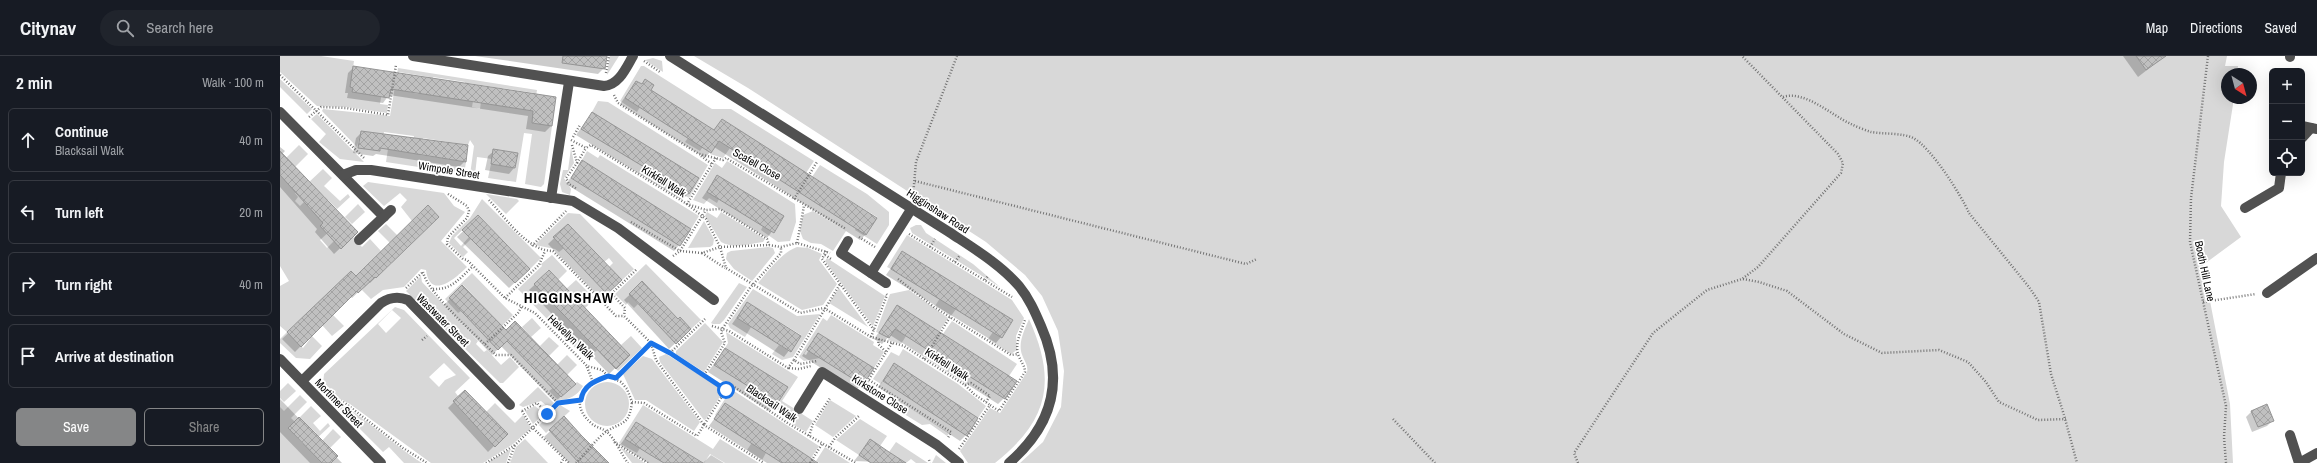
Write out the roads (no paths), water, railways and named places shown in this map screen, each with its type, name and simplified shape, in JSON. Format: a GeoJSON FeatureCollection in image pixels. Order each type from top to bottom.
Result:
{"type":"FeatureCollection","features":[{"type":"Feature","properties":{"kind":"street"},"geometry":{"type":"LineString","coordinates":[[413,56],[569,82],[616,82],[634,56]]}},
{"type":"Feature","properties":{"kind":"street","name":"Higginshaw Road"},"geometry":{"type":"LineString","coordinates":[[670,56],[912,208],[974,249],[1004,271],[1026,297],[1045,334],[1054,368],[1052,395],[1039,428],[1029,443],[1009,463]]}},
{"type":"Feature","properties":{"kind":"street"},"geometry":{"type":"LineString","coordinates":[[551,198],[569,82]]}},
{"type":"Feature","properties":{"kind":"street"},"geometry":{"type":"LineString","coordinates":[[280,112],[384,217]]}},
{"type":"Feature","properties":{"kind":"street","name":"Wimpole Street"},"geometry":{"type":"LineString","coordinates":[[343,175],[356,170],[371,170],[573,201],[590,210],[665,261],[714,300]]}},
{"type":"Feature","properties":{"kind":"street"},"geometry":{"type":"LineString","coordinates":[[2245,208],[2279,188],[2281,176]]}},
{"type":"Feature","properties":{"kind":"street"},"geometry":{"type":"LineString","coordinates":[[871,273],[912,208]]}},
{"type":"Feature","properties":{"kind":"street"},"geometry":{"type":"LineString","coordinates":[[359,240],[392,210]]}},
{"type":"Feature","properties":{"kind":"street"},"geometry":{"type":"LineString","coordinates":[[851,237],[841,253],[871,273],[884,287]]}},
{"type":"Feature","properties":{"kind":"street"},"geometry":{"type":"LineString","coordinates":[[2267,292],[2317,258]]}},
{"type":"Feature","properties":{"kind":"street","name":"Wastwater Street"},"geometry":{"type":"LineString","coordinates":[[302,381],[381,303],[388,298],[400,296],[408,300],[510,405]]}},
{"type":"Feature","properties":{"kind":"street","name":"Mortimer Street"},"geometry":{"type":"LineString","coordinates":[[280,360],[381,463]]}},
{"type":"Feature","properties":{"kind":"street","name":"Kirkstone Close"},"geometry":{"type":"LineString","coordinates":[[800,409],[822,372],[937,445],[959,463]]}},
{"type":"Feature","properties":{"kind":"street"},"geometry":{"type":"LineString","coordinates":[[2290,436],[2299,463],[2317,454]]}},
{"type":"Feature","properties":{"kind":"district","name":"HIGGINSHAW"},"geometry":{"type":"Point","coordinates":[569,297]}}]}
